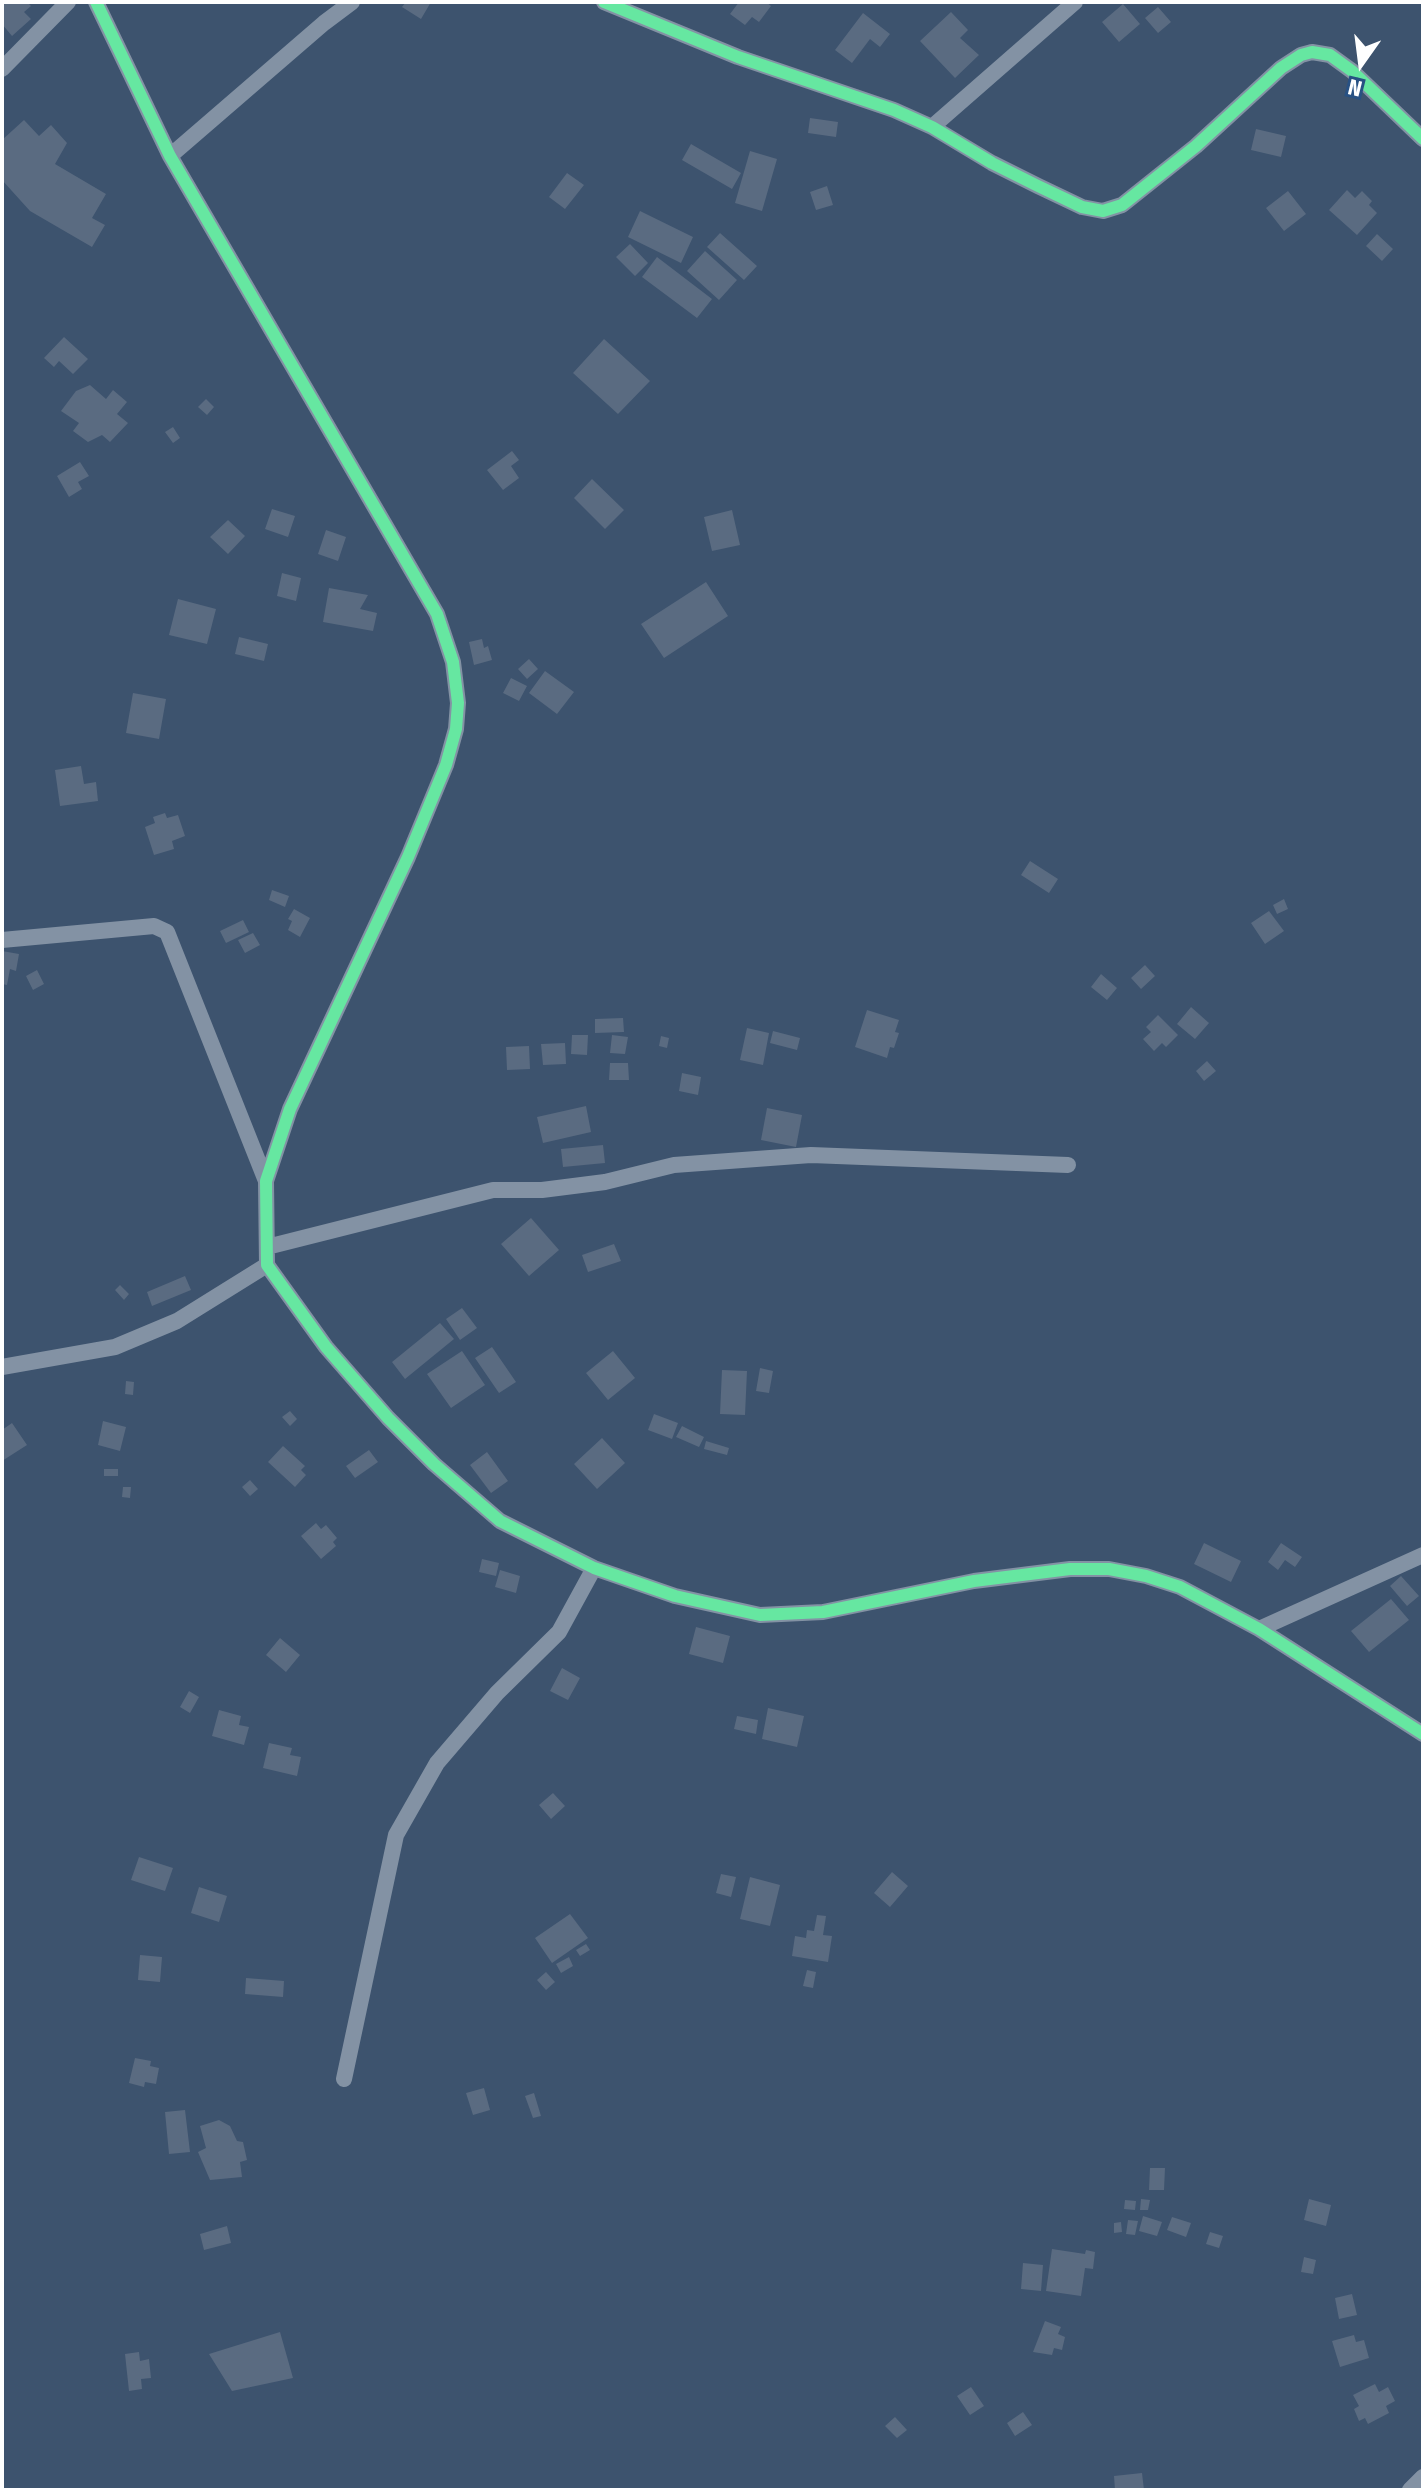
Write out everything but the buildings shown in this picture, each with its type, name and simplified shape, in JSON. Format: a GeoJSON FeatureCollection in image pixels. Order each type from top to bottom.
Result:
{"type":"FeatureCollection","features":[{"type":"Feature","properties":{"kind":"street"},"geometry":{"type":"LineString","coordinates":[[2,69],[68,2]]}},
{"type":"Feature","properties":{"kind":"street"},"geometry":{"type":"LineString","coordinates":[[96,2],[170,156],[437,614],[453,662],[458,703],[456,729],[446,765],[408,857],[290,1109],[266,1181],[267,1265],[326,1347],[388,1418],[434,1464],[500,1521],[594,1568],[675,1596],[760,1615],[823,1612],[974,1581],[1070,1569],[1109,1569],[1146,1576],[1180,1587],[1259,1629],[1423,1734]]}},
{"type":"Feature","properties":{"kind":"street"},"geometry":{"type":"LineString","coordinates":[[170,156],[352,2]]}},
{"type":"Feature","properties":{"kind":"street"},"geometry":{"type":"LineString","coordinates":[[604,2],[738,57],[894,110],[932,127],[1026,181],[1082,207],[1103,211],[1122,205],[1196,146],[1281,68],[1312,52],[1330,55],[1352,71],[1423,139]]}},
{"type":"Feature","properties":{"kind":"street"},"geometry":{"type":"LineString","coordinates":[[932,127],[1075,2]]}},
{"type":"Feature","properties":{"kind":"street"},"geometry":{"type":"LineString","coordinates":[[2,940],[154,926],[167,932],[266,1181]]}},
{"type":"Feature","properties":{"kind":"street"},"geometry":{"type":"LineString","coordinates":[[267,1247],[493,1190],[542,1190],[605,1182],[674,1165],[811,1155],[1068,1165]]}},
{"type":"Feature","properties":{"kind":"street"},"geometry":{"type":"LineString","coordinates":[[2,1367],[115,1347],[177,1321],[267,1265]]}},
{"type":"Feature","properties":{"kind":"street"},"geometry":{"type":"LineString","coordinates":[[1259,1629],[1423,1555]]}},
{"type":"Feature","properties":{"kind":"street"},"geometry":{"type":"LineString","coordinates":[[344,2079],[396,1835],[437,1763],[497,1693],[559,1632],[594,1568]]}},
{"type":"Feature","properties":{"kind":"street"},"geometry":{"type":"LineString","coordinates":[[1410,2490],[1423,2477]]}},
{"type":"Feature","properties":{"kind":"cycle path"},"geometry":{"type":"LineString","coordinates":[[96,2],[170,156],[437,614],[453,662],[458,703],[456,729],[446,765],[408,857],[290,1109],[266,1181],[267,1265],[326,1347],[388,1418],[434,1464],[500,1521],[594,1568],[675,1596],[760,1615],[823,1612],[974,1581],[1070,1569],[1109,1569],[1146,1576],[1180,1587],[1259,1629],[1423,1734]]}},
{"type":"Feature","properties":{"kind":"cycle path"},"geometry":{"type":"LineString","coordinates":[[604,2],[738,57],[894,110],[932,127],[1038,186],[1082,207],[1103,211],[1122,205],[1196,146],[1281,68],[1312,52],[1330,55],[1352,71],[1423,139]]}}]}
